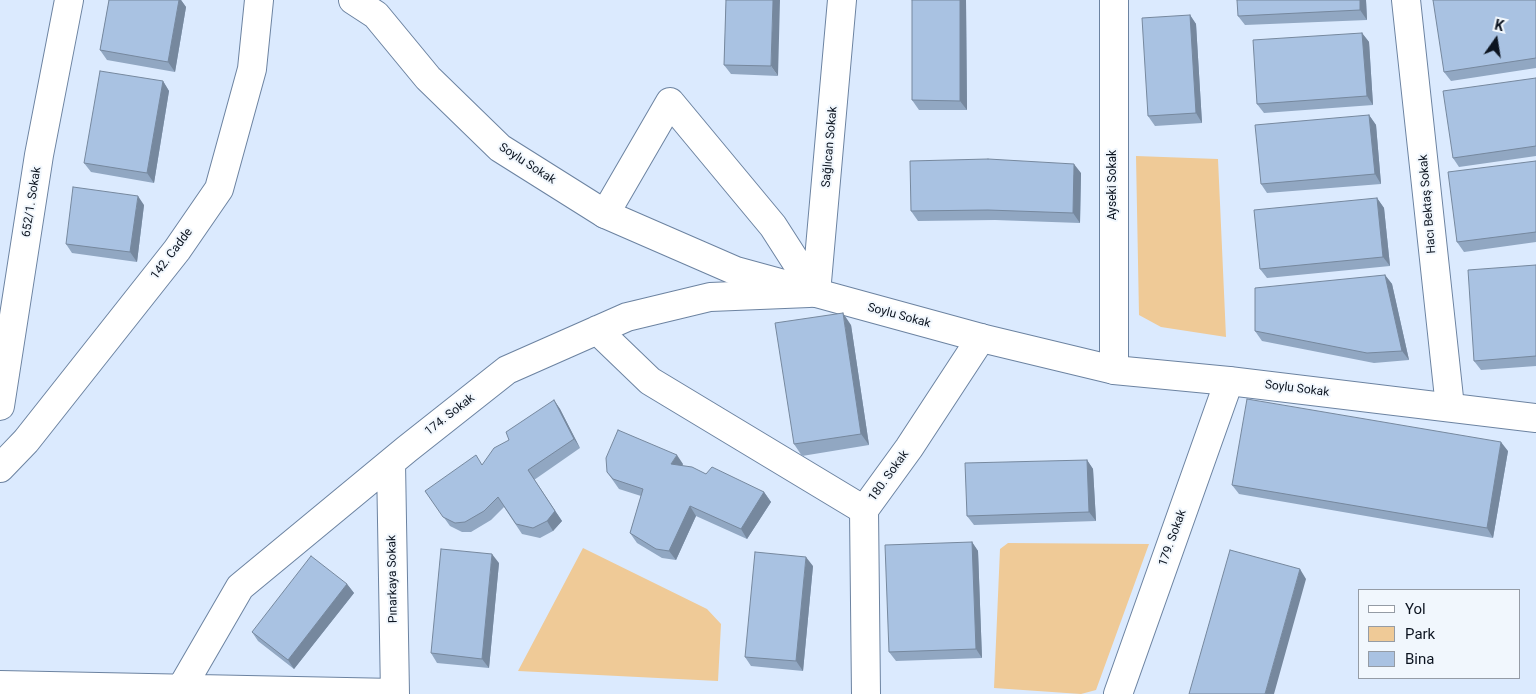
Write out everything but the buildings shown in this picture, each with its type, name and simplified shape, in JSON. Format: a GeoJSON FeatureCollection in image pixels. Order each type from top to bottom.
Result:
{"type":"FeatureCollection","features":[{"type":"Feature","properties":{"kind":"street","name":"652/1. Sokak"},"geometry":{"type":"LineString","coordinates":[[0,406],[39,155],[69,0]]}},
{"type":"Feature","properties":{"kind":"street","name":"142. Cadde"},"geometry":{"type":"LineString","coordinates":[[0,468],[26,441],[171,257],[220,189],[252,69],[259,0]]}},
{"type":"Feature","properties":{"kind":"street","name":"Soylu Sokak"},"geometry":{"type":"LineString","coordinates":[[353,0],[379,8],[428,78],[500,148],[605,214],[736,271],[981,338],[1114,370],[1229,381],[1536,418]]}},
{"type":"Feature","properties":{"kind":"street","name":"Sağlıcan Sokak"},"geometry":{"type":"LineString","coordinates":[[816,293],[842,0]]}},
{"type":"Feature","properties":{"kind":"street","name":"Ayseki Sokak"},"geometry":{"type":"LineString","coordinates":[[1114,0],[1114,370]]}},
{"type":"Feature","properties":{"kind":"street","name":"Hacı Bektaş Sokak"},"geometry":{"type":"LineString","coordinates":[[1406,0],[1450,408]]}},
{"type":"Feature","properties":{"kind":"street"},"geometry":{"type":"LineString","coordinates":[[605,214],[670,102],[773,226],[816,293]]}},
{"type":"Feature","properties":{"kind":"street","name":"174. Sokak"},"geometry":{"type":"LineString","coordinates":[[179,691],[240,587],[507,370],[627,317],[710,297],[816,293]]}},
{"type":"Feature","properties":{"kind":"street"},"geometry":{"type":"LineString","coordinates":[[597,330],[650,381],[864,510]]}},
{"type":"Feature","properties":{"kind":"street","name":"180. Sokak"},"geometry":{"type":"LineString","coordinates":[[866,694],[864,510],[909,448],[981,338]]}},
{"type":"Feature","properties":{"kind":"street","name":"179. Sokak"},"geometry":{"type":"LineString","coordinates":[[1118,694],[1229,381]]}},
{"type":"Feature","properties":{"kind":"street","name":"Pınarkaya Sokak"},"geometry":{"type":"LineString","coordinates":[[391,463],[395,693]]}},
{"type":"Feature","properties":{"kind":"street"},"geometry":{"type":"LineString","coordinates":[[0,684],[179,691],[395,693]]}},
{"type":"Feature","properties":{"kind":"green space"},"geometry":{"type":"Polygon","coordinates":[[[1136,156],[1218,159],[1226,337],[1161,327],[1139,315],[1136,156]]]}},
{"type":"Feature","properties":{"kind":"green space"},"geometry":{"type":"Polygon","coordinates":[[[1008,543],[1149,544],[1096,690],[1081,694],[994,688],[1000,549],[1008,543]]]}},
{"type":"Feature","properties":{"kind":"green space"},"geometry":{"type":"Polygon","coordinates":[[[583,548],[707,609],[721,624],[718,681],[518,671],[583,548]]]}}]}
